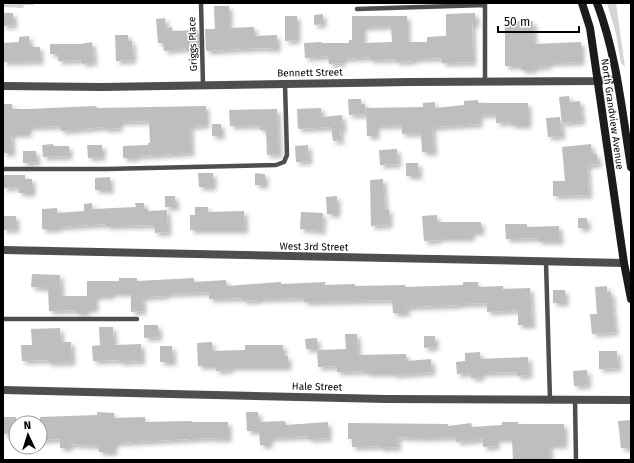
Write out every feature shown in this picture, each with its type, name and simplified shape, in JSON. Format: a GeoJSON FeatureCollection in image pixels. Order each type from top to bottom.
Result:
{"type":"FeatureCollection","features":[{"type":"Feature","properties":{"kind":"main road","name":"North Grandview Avenue"},"geometry":{"type":"LineString","coordinates":[[582,3],[590,28],[624,263],[631,299]]}},
{"type":"Feature","properties":{"kind":"main road","name":"North Grandview Avenue"},"geometry":{"type":"LineString","coordinates":[[597,3],[607,31],[617,79],[631,167]]}},
{"type":"Feature","properties":{"kind":"street","name":"Bennett Street"},"geometry":{"type":"LineString","coordinates":[[3,86],[102,87],[485,81],[598,81],[617,79]]}},
{"type":"Feature","properties":{"kind":"street","name":"West 3rd Street"},"geometry":{"type":"LineString","coordinates":[[3,250],[624,263]]}},
{"type":"Feature","properties":{"kind":"street","name":"Hale Street"},"geometry":{"type":"LineString","coordinates":[[3,390],[386,399],[631,400]]}},
{"type":"Feature","properties":{"kind":"lane","name":"Griggs Place"},"geometry":{"type":"LineString","coordinates":[[201,3],[203,85]]}},
{"type":"Feature","properties":{"kind":"lane"},"geometry":{"type":"LineString","coordinates":[[357,9],[485,4],[485,81]]}},
{"type":"Feature","properties":{"kind":"lane"},"geometry":{"type":"LineString","coordinates":[[3,169],[276,165],[284,162],[287,155],[285,84]]}},
{"type":"Feature","properties":{"kind":"lane"},"geometry":{"type":"LineString","coordinates":[[546,262],[550,400]]}},
{"type":"Feature","properties":{"kind":"lane"},"geometry":{"type":"LineString","coordinates":[[3,319],[137,320]]}},
{"type":"Feature","properties":{"kind":"lane"},"geometry":{"type":"LineString","coordinates":[[575,400],[576,460]]}},
{"type":"Feature","properties":{"kind":"shaded area"},"geometry":{"type":"Polygon","coordinates":[[[3,3],[34,3],[34,5],[24,5],[23,8],[3,7],[3,3]]]}},
{"type":"Feature","properties":{"kind":"shaded area"},"geometry":{"type":"Polygon","coordinates":[[[607,3],[616,3],[625,67],[621,63],[616,34],[607,3]]]}},
{"type":"Feature","properties":{"kind":"building"},"geometry":{"type":"Polygon","coordinates":[[[214,6],[229,6],[229,28],[254,27],[255,36],[277,35],[277,49],[262,48],[207,51],[205,29],[215,29],[214,6]]]}},
{"type":"Feature","properties":{"kind":"building"},"geometry":{"type":"Polygon","coordinates":[[[3,13],[13,13],[14,25],[3,26],[3,13]]]}},
{"type":"Feature","properties":{"kind":"building"},"geometry":{"type":"Polygon","coordinates":[[[475,13],[476,24],[472,24],[473,62],[442,63],[442,58],[413,59],[413,61],[396,62],[396,59],[370,60],[370,57],[342,59],[342,63],[329,64],[328,56],[305,58],[304,43],[349,43],[349,40],[352,40],[352,16],[407,16],[407,42],[427,42],[427,37],[446,36],[446,14],[475,13]],[[391,26],[363,27],[363,43],[392,42],[391,26]]]}},
{"type":"Feature","properties":{"kind":"building"},"geometry":{"type":"Polygon","coordinates":[[[323,14],[323,24],[314,25],[314,15],[323,14]]]}},
{"type":"Feature","properties":{"kind":"building"},"geometry":{"type":"Polygon","coordinates":[[[285,16],[297,16],[297,40],[285,41],[285,16]]]}},
{"type":"Feature","properties":{"kind":"building"},"geometry":{"type":"Polygon","coordinates":[[[165,18],[166,28],[172,27],[172,31],[198,30],[198,50],[186,51],[186,48],[164,51],[163,43],[158,43],[156,19],[165,18]]]}},
{"type":"Feature","properties":{"kind":"building"},"geometry":{"type":"Polygon","coordinates":[[[510,21],[533,21],[534,44],[581,42],[581,62],[548,63],[548,66],[533,67],[534,70],[521,70],[521,66],[505,66],[505,23],[510,21]]]}},
{"type":"Feature","properties":{"kind":"building"},"geometry":{"type":"Polygon","coordinates":[[[115,35],[128,35],[128,41],[132,41],[133,60],[116,61],[115,35]]]}},
{"type":"Feature","properties":{"kind":"building"},"geometry":{"type":"Polygon","coordinates":[[[29,36],[30,47],[40,47],[40,61],[3,62],[3,43],[19,42],[19,37],[29,36]]]}},
{"type":"Feature","properties":{"kind":"building"},"geometry":{"type":"Polygon","coordinates":[[[92,42],[94,62],[82,64],[82,60],[58,61],[58,54],[50,54],[50,44],[80,44],[92,42]]]}},
{"type":"Feature","properties":{"kind":"building"},"geometry":{"type":"Polygon","coordinates":[[[569,96],[570,102],[580,101],[582,121],[562,123],[559,97],[569,96]]]}},
{"type":"Feature","properties":{"kind":"building"},"geometry":{"type":"Polygon","coordinates":[[[348,99],[361,99],[361,104],[365,104],[366,114],[349,115],[348,99]]]}},
{"type":"Feature","properties":{"kind":"building"},"geometry":{"type":"Polygon","coordinates":[[[478,100],[478,103],[528,103],[528,125],[511,125],[511,122],[496,123],[496,114],[479,115],[479,124],[432,127],[434,152],[422,152],[421,133],[402,134],[402,125],[376,126],[376,136],[367,136],[366,108],[423,107],[423,103],[435,102],[435,108],[464,105],[464,101],[478,100]]]}},
{"type":"Feature","properties":{"kind":"building"},"geometry":{"type":"Polygon","coordinates":[[[3,104],[12,104],[12,109],[96,106],[97,108],[206,106],[206,125],[190,126],[191,153],[123,158],[123,146],[148,145],[148,143],[150,143],[149,121],[119,122],[119,128],[104,129],[104,127],[61,131],[61,126],[28,127],[28,134],[11,134],[12,153],[3,153],[3,104]]]}},
{"type":"Feature","properties":{"kind":"building"},"geometry":{"type":"Polygon","coordinates":[[[321,108],[322,117],[342,115],[343,129],[340,129],[341,140],[333,141],[331,127],[298,129],[297,109],[321,108]]]}},
{"type":"Feature","properties":{"kind":"building"},"geometry":{"type":"Polygon","coordinates":[[[277,109],[279,154],[267,155],[266,130],[260,130],[260,125],[230,126],[229,110],[277,109]]]}},
{"type":"Feature","properties":{"kind":"building"},"geometry":{"type":"Polygon","coordinates":[[[560,117],[562,136],[548,137],[546,118],[560,117]]]}},
{"type":"Feature","properties":{"kind":"building"},"geometry":{"type":"Polygon","coordinates":[[[212,124],[221,124],[221,136],[212,136],[212,124]]]}},
{"type":"Feature","properties":{"kind":"building"},"geometry":{"type":"Polygon","coordinates":[[[53,144],[53,146],[69,146],[69,156],[43,157],[42,145],[53,144]]]}},
{"type":"Feature","properties":{"kind":"building"},"geometry":{"type":"Polygon","coordinates":[[[591,144],[592,154],[597,154],[598,164],[587,165],[589,195],[553,196],[553,181],[565,181],[562,147],[591,144]]]}},
{"type":"Feature","properties":{"kind":"building"},"geometry":{"type":"Polygon","coordinates":[[[87,145],[102,145],[102,157],[88,158],[87,145]]]}},
{"type":"Feature","properties":{"kind":"building"},"geometry":{"type":"Polygon","coordinates":[[[308,145],[309,161],[296,162],[295,146],[308,145]]]}},
{"type":"Feature","properties":{"kind":"building"},"geometry":{"type":"Polygon","coordinates":[[[397,149],[398,164],[380,165],[379,150],[397,149]]]}},
{"type":"Feature","properties":{"kind":"building"},"geometry":{"type":"Polygon","coordinates":[[[23,151],[36,151],[37,162],[23,163],[23,151]]]}},
{"type":"Feature","properties":{"kind":"building"},"geometry":{"type":"Polygon","coordinates":[[[406,163],[418,163],[419,176],[406,176],[406,163]]]}},
{"type":"Feature","properties":{"kind":"building"},"geometry":{"type":"Polygon","coordinates":[[[198,173],[213,173],[213,187],[199,187],[198,173]]]}},
{"type":"Feature","properties":{"kind":"building"},"geometry":{"type":"Polygon","coordinates":[[[255,173],[265,174],[265,185],[255,185],[255,173]]]}},
{"type":"Feature","properties":{"kind":"building"},"geometry":{"type":"Polygon","coordinates":[[[3,175],[25,175],[25,179],[32,179],[32,193],[19,193],[19,187],[3,188],[3,175]]]}},
{"type":"Feature","properties":{"kind":"building"},"geometry":{"type":"Polygon","coordinates":[[[110,177],[110,190],[95,190],[95,178],[110,177]]]}},
{"type":"Feature","properties":{"kind":"building"},"geometry":{"type":"Polygon","coordinates":[[[383,179],[385,210],[389,209],[389,225],[371,226],[370,180],[383,179]]]}},
{"type":"Feature","properties":{"kind":"building"},"geometry":{"type":"Polygon","coordinates":[[[165,196],[175,196],[176,207],[165,207],[165,196]]]}},
{"type":"Feature","properties":{"kind":"building"},"geometry":{"type":"Polygon","coordinates":[[[337,196],[337,214],[327,214],[326,197],[337,196]]]}},
{"type":"Feature","properties":{"kind":"building"},"geometry":{"type":"Polygon","coordinates":[[[92,203],[92,209],[136,207],[135,203],[144,203],[144,209],[148,209],[148,211],[167,210],[168,232],[155,233],[154,225],[106,226],[106,224],[42,229],[42,209],[57,208],[57,213],[84,211],[84,204],[92,203]]]}},
{"type":"Feature","properties":{"kind":"building"},"geometry":{"type":"Polygon","coordinates":[[[195,207],[208,207],[208,212],[244,211],[245,230],[190,230],[190,215],[195,215],[195,207]]]}},
{"type":"Feature","properties":{"kind":"building"},"geometry":{"type":"Polygon","coordinates":[[[301,212],[323,213],[322,231],[300,229],[301,212]]]}},
{"type":"Feature","properties":{"kind":"building"},"geometry":{"type":"Polygon","coordinates":[[[437,215],[437,222],[481,222],[481,232],[471,232],[471,238],[439,238],[439,240],[424,241],[422,216],[437,215]]]}},
{"type":"Feature","properties":{"kind":"building"},"geometry":{"type":"Polygon","coordinates":[[[3,216],[16,216],[16,229],[3,230],[3,216]]]}},
{"type":"Feature","properties":{"kind":"building"},"geometry":{"type":"Polygon","coordinates":[[[578,218],[587,218],[587,228],[578,228],[578,218]]]}},
{"type":"Feature","properties":{"kind":"building"},"geometry":{"type":"Polygon","coordinates":[[[505,224],[527,224],[527,227],[559,226],[560,241],[538,241],[538,238],[506,239],[505,224]]]}},
{"type":"Feature","properties":{"kind":"building"},"geometry":{"type":"Polygon","coordinates":[[[32,274],[60,275],[61,296],[87,296],[87,281],[119,281],[119,278],[137,278],[137,281],[194,278],[194,282],[226,280],[227,286],[281,282],[281,284],[325,282],[325,285],[405,285],[405,287],[463,285],[463,282],[478,282],[478,287],[503,286],[503,289],[530,288],[532,325],[518,325],[518,310],[487,312],[487,303],[406,307],[407,313],[393,313],[392,300],[304,302],[304,298],[259,299],[243,301],[243,298],[209,299],[209,292],[165,294],[166,296],[142,297],[143,311],[131,312],[131,293],[111,293],[111,296],[95,296],[95,309],[86,309],[86,313],[76,313],[76,310],[49,311],[48,288],[31,287],[32,274]]]}},
{"type":"Feature","properties":{"kind":"building"},"geometry":{"type":"Polygon","coordinates":[[[607,286],[607,292],[611,292],[615,332],[592,334],[590,314],[597,314],[595,287],[607,286]]]}},
{"type":"Feature","properties":{"kind":"building"},"geometry":{"type":"Polygon","coordinates":[[[553,290],[565,290],[565,303],[553,303],[553,290]]]}},
{"type":"Feature","properties":{"kind":"building"},"geometry":{"type":"Polygon","coordinates":[[[144,325],[158,325],[159,337],[144,338],[144,325]]]}},
{"type":"Feature","properties":{"kind":"building"},"geometry":{"type":"Polygon","coordinates":[[[99,327],[113,327],[114,345],[141,344],[142,361],[93,361],[92,346],[100,345],[99,327]]]}},
{"type":"Feature","properties":{"kind":"building"},"geometry":{"type":"Polygon","coordinates":[[[60,328],[61,342],[71,342],[72,362],[49,363],[48,360],[22,361],[21,345],[32,345],[31,329],[60,328]]]}},
{"type":"Feature","properties":{"kind":"building"},"geometry":{"type":"Polygon","coordinates":[[[345,334],[357,334],[358,355],[406,354],[407,361],[431,359],[432,372],[393,375],[393,373],[365,373],[365,371],[337,372],[336,366],[318,367],[317,350],[346,349],[345,334]]]}},
{"type":"Feature","properties":{"kind":"building"},"geometry":{"type":"Polygon","coordinates":[[[424,336],[435,336],[435,347],[424,348],[424,336]]]}},
{"type":"Feature","properties":{"kind":"building"},"geometry":{"type":"Polygon","coordinates":[[[317,338],[317,349],[306,349],[305,339],[317,338]]]}},
{"type":"Feature","properties":{"kind":"building"},"geometry":{"type":"Polygon","coordinates":[[[212,342],[212,351],[245,350],[245,345],[283,345],[283,356],[288,356],[288,367],[229,367],[230,370],[216,371],[216,366],[198,366],[197,343],[212,342]]]}},
{"type":"Feature","properties":{"kind":"building"},"geometry":{"type":"Polygon","coordinates":[[[160,346],[172,346],[173,362],[160,362],[160,346]]]}},
{"type":"Feature","properties":{"kind":"building"},"geometry":{"type":"Polygon","coordinates":[[[599,351],[617,351],[618,368],[599,369],[599,351]]]}},
{"type":"Feature","properties":{"kind":"building"},"geometry":{"type":"Polygon","coordinates":[[[480,352],[480,359],[528,357],[529,375],[517,376],[517,372],[481,373],[481,377],[471,378],[471,373],[457,374],[456,362],[465,361],[465,353],[480,352]]]}},
{"type":"Feature","properties":{"kind":"building"},"geometry":{"type":"Polygon","coordinates":[[[587,370],[588,385],[574,386],[573,371],[587,370]]]}},
{"type":"Feature","properties":{"kind":"building"},"geometry":{"type":"Polygon","coordinates":[[[97,412],[114,413],[114,418],[145,417],[145,422],[228,422],[228,439],[208,438],[114,443],[114,452],[99,452],[99,446],[69,444],[69,448],[60,448],[60,439],[48,440],[48,417],[97,415],[97,412]]]}},
{"type":"Feature","properties":{"kind":"building"},"geometry":{"type":"Polygon","coordinates":[[[246,412],[258,412],[259,422],[285,421],[286,425],[328,422],[328,438],[308,439],[308,436],[269,438],[269,445],[260,445],[259,431],[247,431],[246,412]]]}},
{"type":"Feature","properties":{"kind":"building"},"geometry":{"type":"Polygon","coordinates":[[[3,417],[8,417],[8,434],[3,434],[3,417]]]}},
{"type":"Feature","properties":{"kind":"building"},"geometry":{"type":"Polygon","coordinates":[[[631,420],[631,448],[621,448],[618,421],[631,420]]]}},
{"type":"Feature","properties":{"kind":"building"},"geometry":{"type":"Polygon","coordinates":[[[502,422],[518,422],[518,424],[564,424],[564,445],[549,445],[550,460],[513,460],[512,439],[496,439],[496,446],[483,447],[483,439],[456,442],[456,437],[397,437],[398,447],[380,448],[380,446],[352,447],[352,439],[348,439],[348,423],[448,424],[448,426],[471,423],[472,427],[502,425],[502,422]]]}}]}
